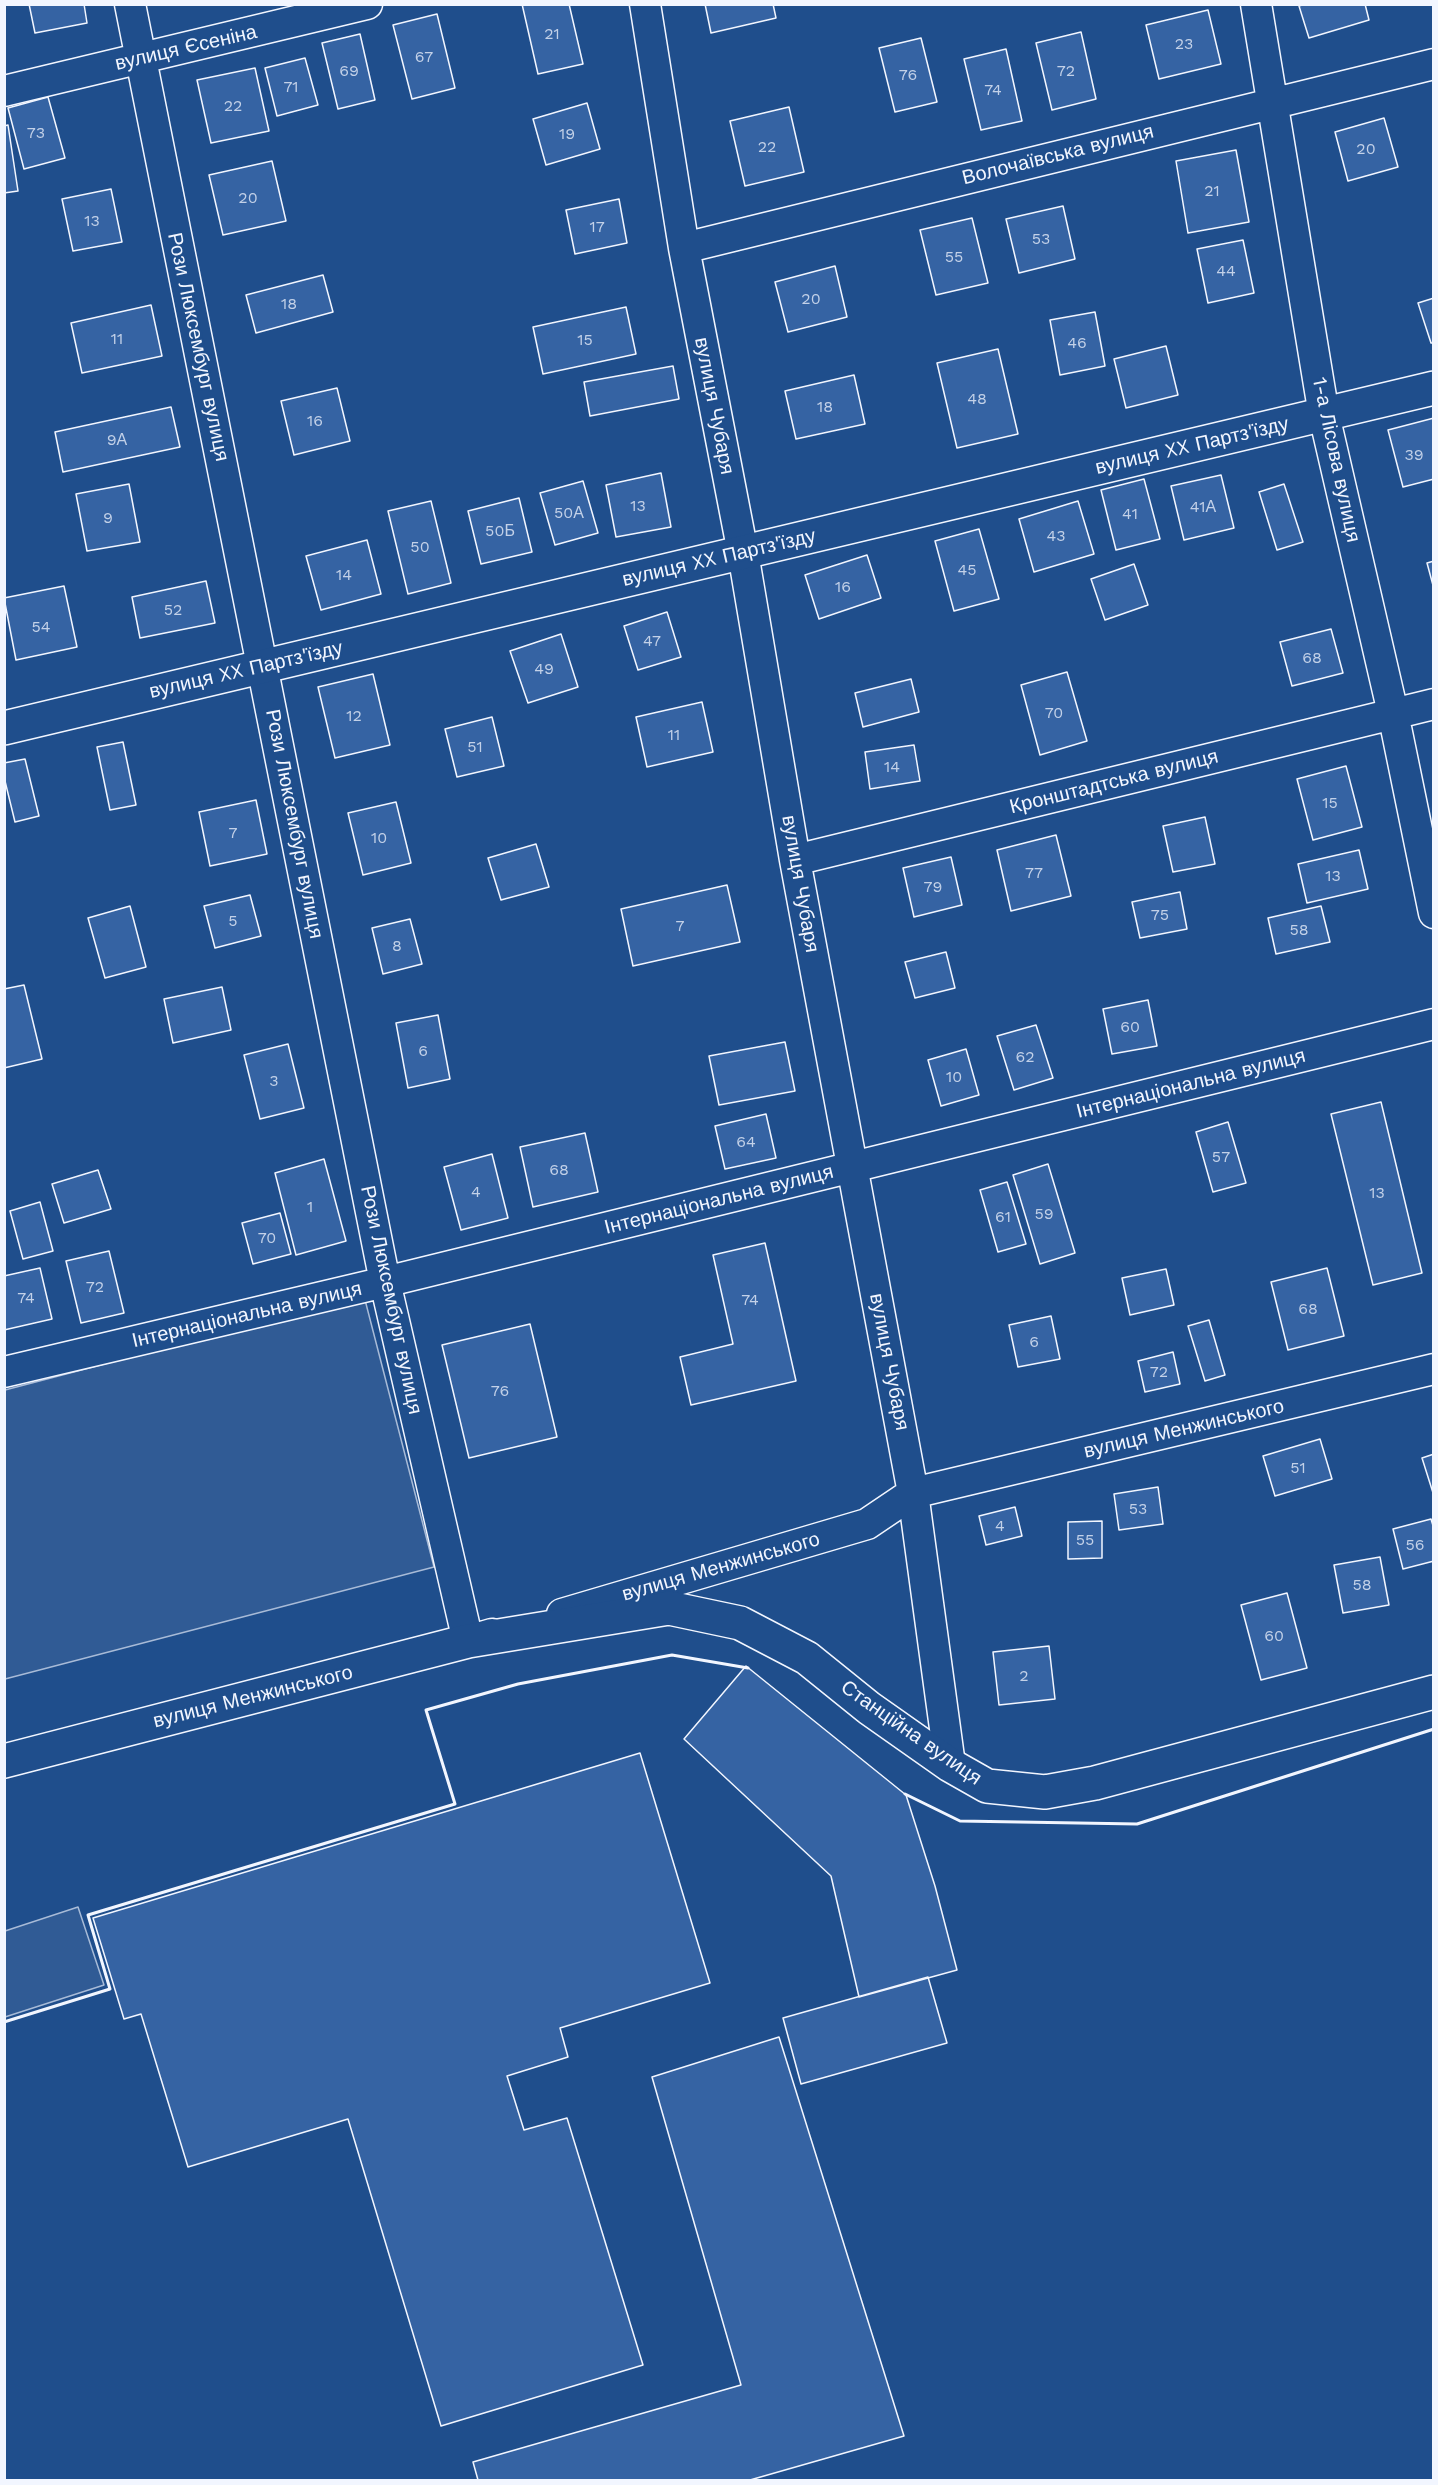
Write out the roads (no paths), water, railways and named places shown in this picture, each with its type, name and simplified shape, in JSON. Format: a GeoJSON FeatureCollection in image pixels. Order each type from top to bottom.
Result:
{"type":"FeatureCollection","features":[{"type":"Feature","properties":{"kind":"street","name":"Рози Люксембург вулиця"},"geometry":{"type":"LineString","coordinates":[[130,4],[139,59],[263,666],[385,1282],[468,1641]]}},
{"type":"Feature","properties":{"kind":"street","name":"вулиця Єсеніна"},"geometry":{"type":"LineString","coordinates":[[4,91],[367,4]]}},
{"type":"Feature","properties":{"kind":"street","name":"вулиця Чубаря"},"geometry":{"type":"LineString","coordinates":[[645,4],[684,248],[743,553],[795,860],[913,1493],[950,1765]]}},
{"type":"Feature","properties":{"kind":"street","name":"1-а Лісова вулиця"},"geometry":{"type":"LineString","coordinates":[[1256,4],[1324,415],[1393,713],[1434,913]]}},
{"type":"Feature","properties":{"kind":"street","name":"Волочаївська вулиця"},"geometry":{"type":"LineString","coordinates":[[684,248],[1434,64]]}},
{"type":"Feature","properties":{"kind":"street","name":"вулиця XX Партз'їзду"},"geometry":{"type":"LineString","coordinates":[[4,728],[1434,388]]}},
{"type":"Feature","properties":{"kind":"street","name":"Кронштадтська вулиця"},"geometry":{"type":"LineString","coordinates":[[795,860],[1434,704]]}},
{"type":"Feature","properties":{"kind":"street","name":"Інтернаціональна вулиця"},"geometry":{"type":"LineString","coordinates":[[4,1372],[385,1282],[1434,1024]]}},
{"type":"Feature","properties":{"kind":"street","name":"вулиця Менжинського"},"geometry":{"type":"LineString","coordinates":[[4,1761],[468,1641],[867,1524],[913,1493],[1434,1369]]}},
{"type":"Feature","properties":{"kind":"street","name":"Станційна вулиця"},"geometry":{"type":"LineString","coordinates":[[468,1641],[669,1608],[740,1623],[807,1658],[869,1708],[950,1765],[987,1786],[1045,1792],[1095,1783],[1434,1692]]}}]}
